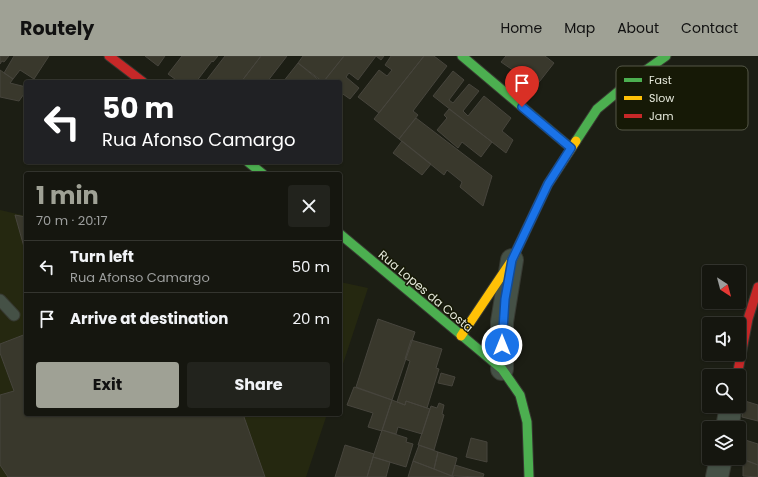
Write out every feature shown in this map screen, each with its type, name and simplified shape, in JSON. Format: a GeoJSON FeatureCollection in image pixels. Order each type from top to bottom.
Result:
{"type":"FeatureCollection","features":[{"type":"Feature","properties":{"kind":"street"},"geometry":{"type":"LineString","coordinates":[[109,56],[140,80]]}},
{"type":"Feature","properties":{"kind":"street"},"geometry":{"type":"LineString","coordinates":[[462,56],[571,148]]}},
{"type":"Feature","properties":{"kind":"street"},"geometry":{"type":"LineString","coordinates":[[652,66],[666,56]]}},
{"type":"Feature","properties":{"kind":"street"},"geometry":{"type":"LineString","coordinates":[[461,336],[512,260],[548,184],[597,108],[616,93]]}},
{"type":"Feature","properties":{"kind":"street"},"geometry":{"type":"LineString","coordinates":[[251,164],[261,172]]}},
{"type":"Feature","properties":{"kind":"street","name":"Rua Lopes da Costa"},"geometry":{"type":"LineString","coordinates":[[342,236],[502,369],[520,395],[527,422],[529,477]]}},
{"type":"Feature","properties":{"kind":"street"},"geometry":{"type":"LineString","coordinates":[[502,369],[502,322],[512,260]]}},
{"type":"Feature","properties":{"kind":"street"},"geometry":{"type":"LineString","coordinates":[[738,369],[754,294],[758,287]]}},
{"type":"Feature","properties":{"kind":"street"},"geometry":{"type":"LineString","coordinates":[[717,477],[720,465]]}},
{"type":"Feature","properties":{"kind":"lane"},"geometry":{"type":"LineString","coordinates":[[0,300],[14,315]]}},
{"type":"Feature","properties":{"kind":"shaded area"},"geometry":{"type":"Polygon","coordinates":[[[0,210],[24,216],[24,416],[326,416],[306,477],[0,477],[0,210]]]}},
{"type":"Feature","properties":{"kind":"shaded area"},"geometry":{"type":"Polygon","coordinates":[[[342,282],[368,288],[342,367],[342,282]]]}},
{"type":"Feature","properties":{"kind":"building"},"geometry":{"type":"Polygon","coordinates":[[[0,56],[9,56],[0,64],[0,56]]]}},
{"type":"Feature","properties":{"kind":"building"},"geometry":{"type":"Polygon","coordinates":[[[14,56],[49,56],[34,79],[20,70],[13,79],[4,73],[14,56]]]}},
{"type":"Feature","properties":{"kind":"building"},"geometry":{"type":"Polygon","coordinates":[[[145,56],[165,56],[158,66],[145,56]]]}},
{"type":"Feature","properties":{"kind":"building"},"geometry":{"type":"Polygon","coordinates":[[[182,56],[218,56],[213,62],[212,61],[198,80],[176,80],[168,74],[182,56]]]}},
{"type":"Feature","properties":{"kind":"building"},"geometry":{"type":"Polygon","coordinates":[[[225,56],[261,56],[243,80],[207,80],[225,56]]]}},
{"type":"Feature","properties":{"kind":"building"},"geometry":{"type":"Polygon","coordinates":[[[261,56],[287,56],[269,80],[243,80],[261,56]]]}},
{"type":"Feature","properties":{"kind":"building"},"geometry":{"type":"Polygon","coordinates":[[[303,56],[344,56],[325,80],[320,80],[298,63],[303,56]]]}},
{"type":"Feature","properties":{"kind":"building"},"geometry":{"type":"Polygon","coordinates":[[[344,56],[376,56],[358,80],[349,73],[346,77],[359,88],[350,99],[342,93],[342,80],[325,80],[344,56]]]}},
{"type":"Feature","properties":{"kind":"building"},"geometry":{"type":"Polygon","coordinates":[[[376,56],[384,56],[381,60],[376,56]]]}},
{"type":"Feature","properties":{"kind":"building"},"geometry":{"type":"Polygon","coordinates":[[[391,56],[424,56],[379,113],[358,97],[379,70],[387,76],[392,70],[385,65],[391,56]]]}},
{"type":"Feature","properties":{"kind":"building"},"geometry":{"type":"Polygon","coordinates":[[[424,56],[434,56],[447,66],[413,111],[418,115],[399,139],[374,119],[424,56]]]}},
{"type":"Feature","properties":{"kind":"building"},"geometry":{"type":"Polygon","coordinates":[[[506,56],[545,56],[554,63],[536,86],[501,62],[506,56]]]}},
{"type":"Feature","properties":{"kind":"building"},"geometry":{"type":"Polygon","coordinates":[[[298,63],[319,80],[285,80],[298,63]]]}},
{"type":"Feature","properties":{"kind":"building"},"geometry":{"type":"Polygon","coordinates":[[[0,70],[13,79],[10,83],[24,86],[24,94],[19,101],[0,97],[0,70]]]}},
{"type":"Feature","properties":{"kind":"building"},"geometry":{"type":"Polygon","coordinates":[[[453,71],[464,80],[449,100],[453,103],[469,84],[479,91],[463,111],[468,116],[484,96],[511,118],[502,131],[513,140],[506,153],[433,96],[453,71]]]}},
{"type":"Feature","properties":{"kind":"building"},"geometry":{"type":"Polygon","coordinates":[[[449,109],[492,142],[481,157],[462,142],[458,148],[437,130],[447,118],[444,115],[449,109]]]}},
{"type":"Feature","properties":{"kind":"building"},"geometry":{"type":"Polygon","coordinates":[[[416,118],[492,176],[483,206],[460,187],[462,182],[447,170],[444,175],[399,139],[416,118]]]}},
{"type":"Feature","properties":{"kind":"building"},"geometry":{"type":"Polygon","coordinates":[[[402,141],[431,164],[422,175],[393,153],[402,141]]]}},
{"type":"Feature","properties":{"kind":"building"},"geometry":{"type":"Polygon","coordinates":[[[15,215],[24,217],[24,247],[15,215]]]}},
{"type":"Feature","properties":{"kind":"building"},"geometry":{"type":"Polygon","coordinates":[[[378,319],[415,332],[392,400],[356,387],[378,319]]]}},
{"type":"Feature","properties":{"kind":"building"},"geometry":{"type":"Polygon","coordinates":[[[24,335],[24,416],[244,416],[265,477],[8,477],[0,465],[0,395],[14,391],[0,353],[0,344],[24,335]]]}},
{"type":"Feature","properties":{"kind":"building"},"geometry":{"type":"Polygon","coordinates":[[[411,340],[442,349],[436,368],[439,369],[427,408],[406,401],[405,405],[397,402],[410,361],[405,359],[411,340]]]}},
{"type":"Feature","properties":{"kind":"building"},"geometry":{"type":"Polygon","coordinates":[[[441,373],[455,377],[452,386],[438,383],[441,373]]]}},
{"type":"Feature","properties":{"kind":"building"},"geometry":{"type":"Polygon","coordinates":[[[354,387],[392,400],[382,431],[368,427],[373,413],[347,405],[354,387]]]}},
{"type":"Feature","properties":{"kind":"building"},"geometry":{"type":"Polygon","coordinates":[[[392,400],[405,405],[406,401],[430,409],[422,434],[398,427],[396,434],[382,430],[392,400]]]}},
{"type":"Feature","properties":{"kind":"building"},"geometry":{"type":"Polygon","coordinates":[[[746,401],[758,405],[758,421],[742,417],[743,413],[746,413],[746,401]]]}},
{"type":"Feature","properties":{"kind":"building"},"geometry":{"type":"Polygon","coordinates":[[[439,403],[444,405],[442,414],[444,415],[434,450],[418,445],[431,406],[437,408],[439,403]]]}},
{"type":"Feature","properties":{"kind":"building"},"geometry":{"type":"Polygon","coordinates":[[[382,430],[407,438],[406,442],[413,444],[406,467],[373,457],[382,430]]]}},
{"type":"Feature","properties":{"kind":"building"},"geometry":{"type":"Polygon","coordinates":[[[471,438],[487,442],[487,462],[466,457],[471,438]]]}},
{"type":"Feature","properties":{"kind":"building"},"geometry":{"type":"Polygon","coordinates":[[[746,440],[758,444],[758,465],[746,461],[746,440]]]}},
{"type":"Feature","properties":{"kind":"building"},"geometry":{"type":"Polygon","coordinates":[[[345,445],[374,454],[367,477],[335,477],[345,445]]]}},
{"type":"Feature","properties":{"kind":"building"},"geometry":{"type":"Polygon","coordinates":[[[419,445],[438,452],[434,469],[413,461],[419,445]]]}},
{"type":"Feature","properties":{"kind":"building"},"geometry":{"type":"Polygon","coordinates":[[[438,452],[457,458],[452,476],[434,469],[438,452]]]}},
{"type":"Feature","properties":{"kind":"building"},"geometry":{"type":"Polygon","coordinates":[[[373,457],[390,462],[386,477],[367,477],[373,457]]]}},
{"type":"Feature","properties":{"kind":"building"},"geometry":{"type":"Polygon","coordinates":[[[746,460],[758,465],[758,477],[743,476],[743,465],[746,465],[746,460]]]}},
{"type":"Feature","properties":{"kind":"building"},"geometry":{"type":"Polygon","coordinates":[[[413,461],[434,469],[454,477],[408,477],[413,461]]]}},
{"type":"Feature","properties":{"kind":"building"},"geometry":{"type":"Polygon","coordinates":[[[455,465],[484,474],[483,477],[452,476],[455,465]]]}},
{"type":"Feature","properties":{"kind":"traffic: fast"},"geometry":{"type":"LineString","coordinates":[[462,56],[571,148]]}},
{"type":"Feature","properties":{"kind":"traffic: fast"},"geometry":{"type":"LineString","coordinates":[[652,66],[666,56]]}},
{"type":"Feature","properties":{"kind":"traffic: fast"},"geometry":{"type":"LineString","coordinates":[[576,141],[597,109],[616,93]]}},
{"type":"Feature","properties":{"kind":"traffic: fast"},"geometry":{"type":"LineString","coordinates":[[250,164],[260,172]]}},
{"type":"Feature","properties":{"kind":"traffic: fast"},"geometry":{"type":"LineString","coordinates":[[342,236],[502,369],[520,395],[527,422],[529,477]]}},
{"type":"Feature","properties":{"kind":"traffic: slow"},"geometry":{"type":"LineString","coordinates":[[461,336],[512,260],[548,184],[576,141]]}},
{"type":"Feature","properties":{"kind":"traffic: jam"},"geometry":{"type":"LineString","coordinates":[[109,56],[140,80]]}},
{"type":"Feature","properties":{"kind":"traffic: jam"},"geometry":{"type":"LineString","coordinates":[[738,369],[748,319],[758,287]]}},
{"type":"Feature","properties":{"kind":"route"},"geometry":{"type":"LineString","coordinates":[[502,345],[502,322],[512,260],[548,184],[571,148],[522,107]]}}]}
